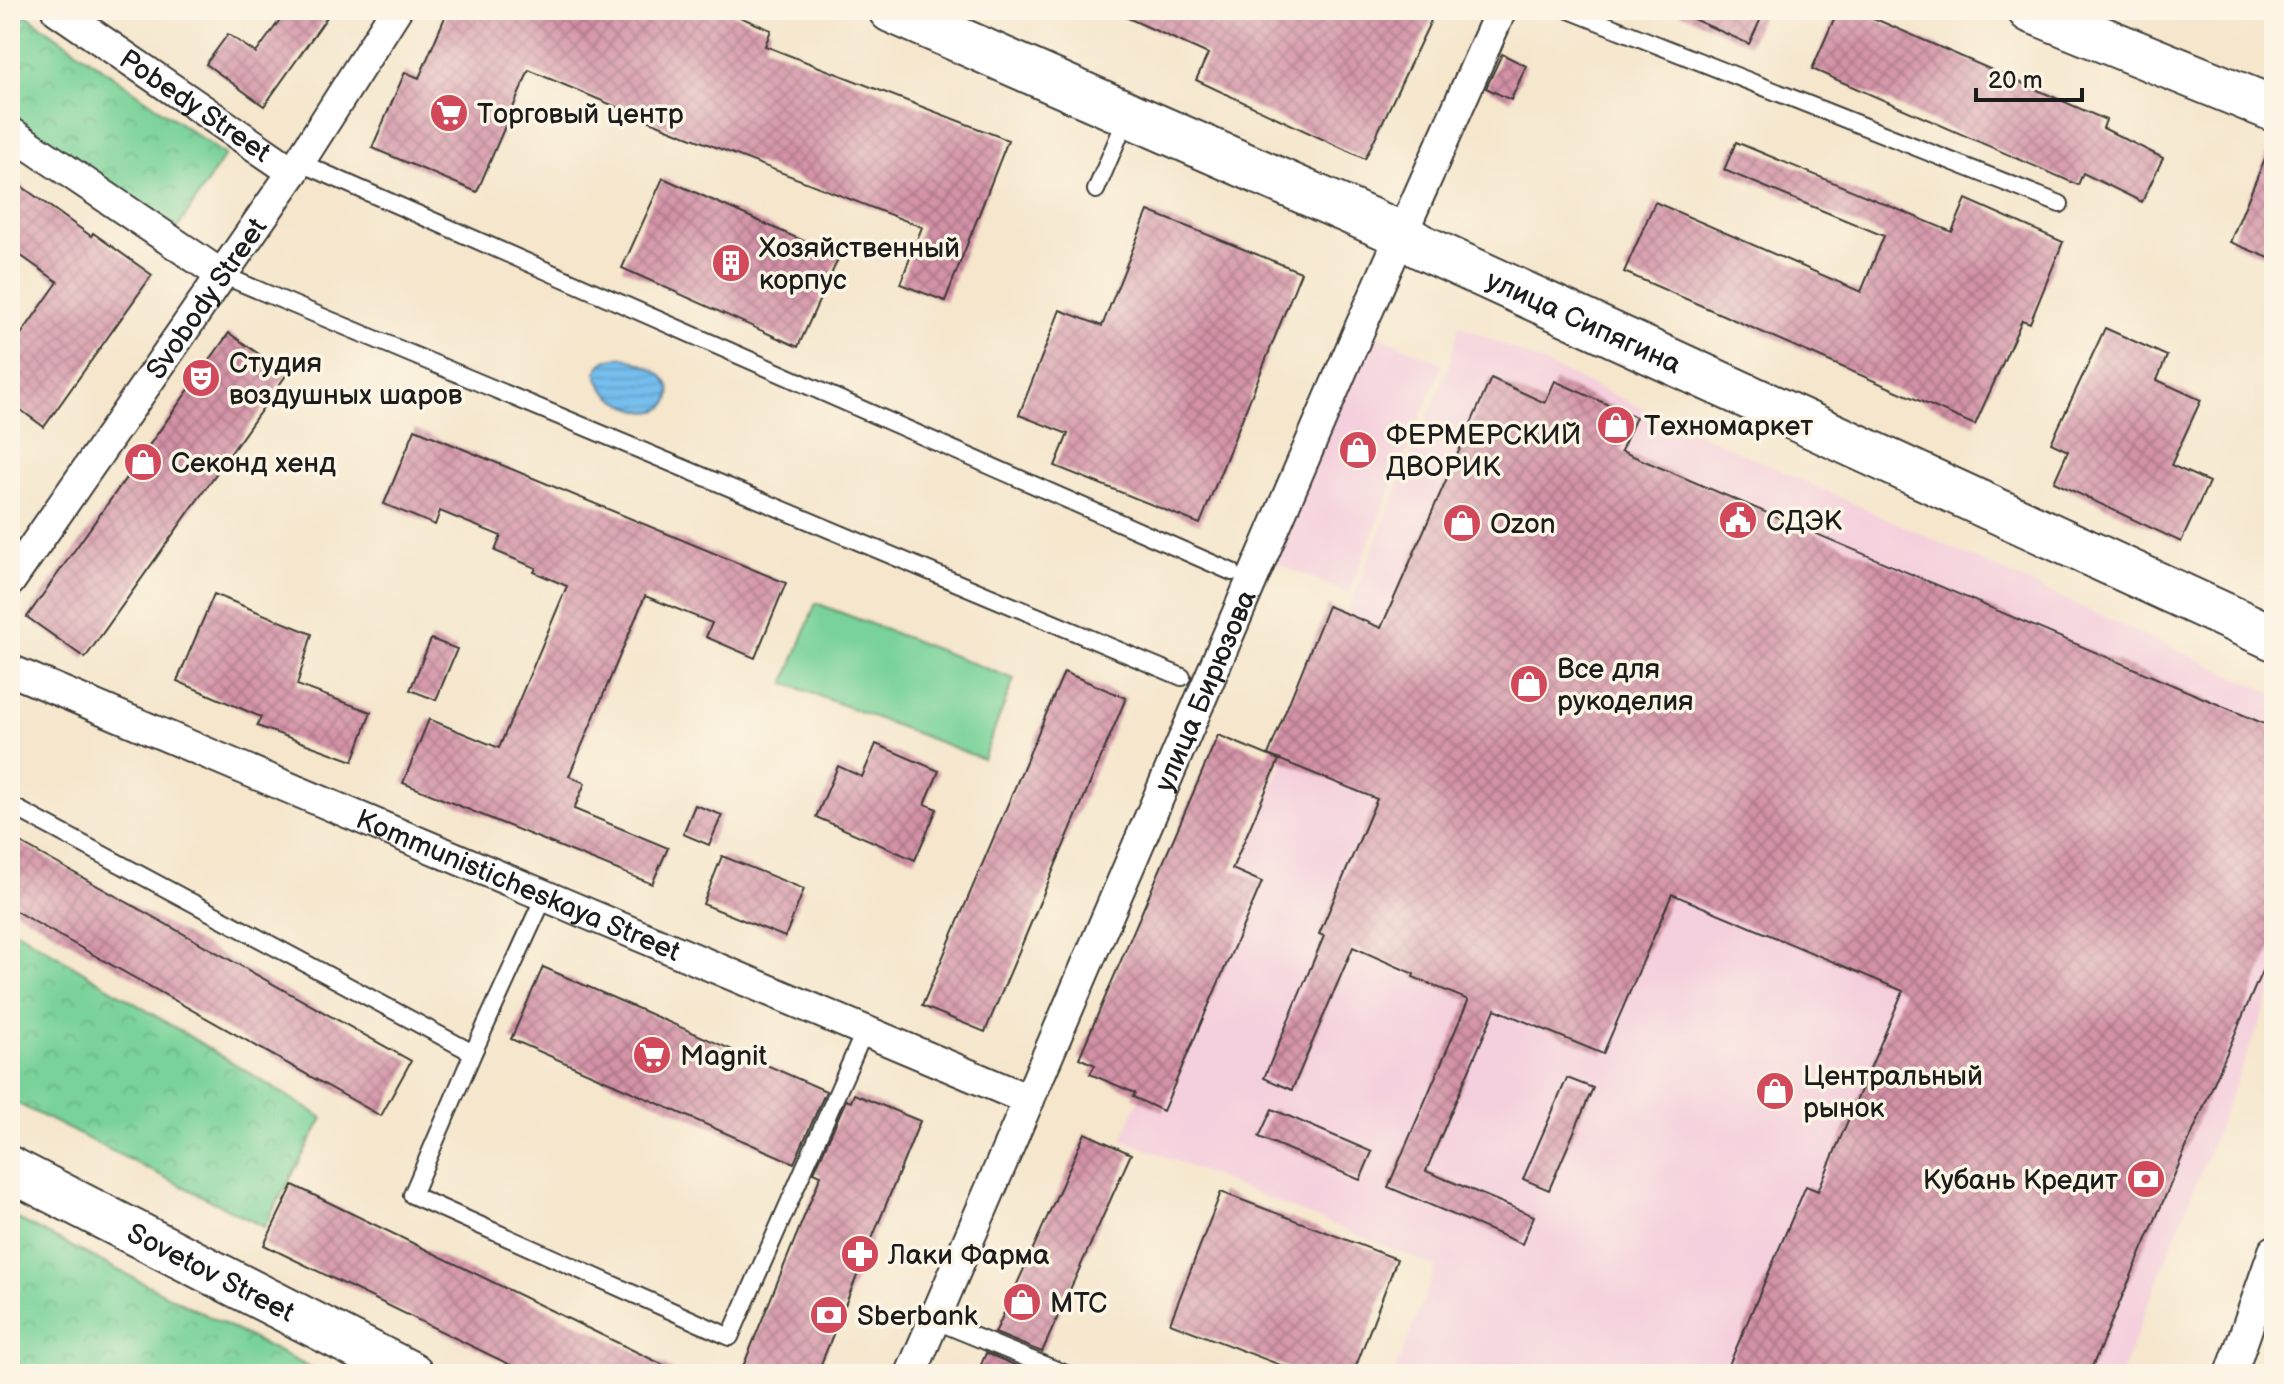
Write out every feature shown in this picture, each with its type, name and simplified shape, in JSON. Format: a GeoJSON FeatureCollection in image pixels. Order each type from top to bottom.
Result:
{"type":"FeatureCollection","features":[{"type":"Feature","properties":{"kind":"street","name":"Pobedy Street"},"geometry":{"type":"LineString","coordinates":[[57,10],[296,167]]}},
{"type":"Feature","properties":{"kind":"street","name":"Svobody Street"},"geometry":{"type":"LineString","coordinates":[[10,581],[296,167],[396,10]]}},
{"type":"Feature","properties":{"kind":"street","name":"улица Сипягина"},"geometry":{"type":"LineString","coordinates":[[891,10],[1401,234],[1420,246],[2274,638]]}},
{"type":"Feature","properties":{"kind":"street","name":"улица Бирюзова"},"geometry":{"type":"LineString","coordinates":[[911,1374],[1401,234],[1501,10]]}},
{"type":"Feature","properties":{"kind":"street"},"geometry":{"type":"LineString","coordinates":[[2030,10],[2274,109]]}},
{"type":"Feature","properties":{"kind":"street"},"geometry":{"type":"LineString","coordinates":[[10,132],[220,274]]}},
{"type":"Feature","properties":{"kind":"street","name":"Kommunisticheskaya Street"},"geometry":{"type":"LineString","coordinates":[[10,670],[1029,1100]]}},
{"type":"Feature","properties":{"kind":"street","name":"Sovetov Street"},"geometry":{"type":"LineString","coordinates":[[10,1169],[411,1374]]}},
{"type":"Feature","properties":{"kind":"street"},"geometry":{"type":"LineString","coordinates":[[2231,1374],[2274,1251]]}},
{"type":"Feature","properties":{"kind":"lane"},"geometry":{"type":"LineString","coordinates":[[1569,10],[2060,204]]}},
{"type":"Feature","properties":{"kind":"lane"},"geometry":{"type":"LineString","coordinates":[[1096,190],[1128,115]]}},
{"type":"Feature","properties":{"kind":"lane"},"geometry":{"type":"LineString","coordinates":[[296,167],[1232,572]]}},
{"type":"Feature","properties":{"kind":"lane"},"geometry":{"type":"LineString","coordinates":[[220,274],[1182,677]]}},
{"type":"Feature","properties":{"kind":"lane"},"geometry":{"type":"LineString","coordinates":[[10,805],[473,1053]]}},
{"type":"Feature","properties":{"kind":"lane"},"geometry":{"type":"LineString","coordinates":[[545,895],[412,1195],[730,1337],[865,1030]]}},
{"type":"Feature","properties":{"kind":"lane"},"geometry":{"type":"LineString","coordinates":[[934,1320],[1066,1374]]}},
{"type":"Feature","properties":{"kind":"shaded area"},"geometry":{"type":"Polygon","coordinates":[[[1459,325],[2274,694],[2274,986],[2121,1374],[1394,1374],[1436,1267],[1122,1139],[1354,595],[1449,365],[1459,325]]]}},
{"type":"Feature","properties":{"kind":"shaded area","name":"ФЕРМЕРСКИЙ ДВОРИК"},"geometry":{"type":"Polygon","coordinates":[[[1360,328],[1443,363],[1348,594],[1262,557],[1360,328]]]}},
{"type":"Feature","properties":{"kind":"green space"},"geometry":{"type":"Polygon","coordinates":[[[10,10],[19,10],[225,155],[177,229],[10,115],[10,10]]]}},
{"type":"Feature","properties":{"kind":"green space"},"geometry":{"type":"Polygon","coordinates":[[[816,603],[1014,679],[983,759],[785,683],[816,603]]]}},
{"type":"Feature","properties":{"kind":"green space"},"geometry":{"type":"Polygon","coordinates":[[[10,927],[323,1118],[264,1227],[10,1100],[10,927]]]}},
{"type":"Feature","properties":{"kind":"green space"},"geometry":{"type":"Polygon","coordinates":[[[10,1215],[322,1374],[10,1374],[10,1215]]]}},
{"type":"Feature","properties":{"kind":"water"},"geometry":{"type":"Polygon","coordinates":[[[622,357],[647,366],[663,377],[670,391],[664,407],[648,412],[622,404],[610,396],[596,372],[606,361],[622,357]]]}},
{"type":"Feature","properties":{"kind":"building"},"geometry":{"type":"Polygon","coordinates":[[[287,10],[332,10],[264,106],[206,64],[228,34],[256,53],[287,10]]]}},
{"type":"Feature","properties":{"kind":"building"},"geometry":{"type":"Polygon","coordinates":[[[448,10],[723,10],[771,30],[765,46],[1008,140],[945,301],[900,284],[922,227],[669,129],[529,70],[477,192],[372,148],[405,72],[419,78],[448,10]]]}},
{"type":"Feature","properties":{"kind":"building"},"geometry":{"type":"Polygon","coordinates":[[[1110,10],[1436,10],[1365,159],[1196,80],[1208,54],[1110,10]]]}},
{"type":"Feature","properties":{"kind":"building"},"geometry":{"type":"Polygon","coordinates":[[[1673,10],[1765,10],[1749,44],[1673,10]]]}},
{"type":"Feature","properties":{"kind":"building"},"geometry":{"type":"Polygon","coordinates":[[[1838,10],[1855,10],[2106,120],[2103,128],[2163,158],[2142,202],[2083,173],[2078,185],[1812,69],[1838,10]]]}},
{"type":"Feature","properties":{"kind":"building"},"geometry":{"type":"Polygon","coordinates":[[[1502,54],[1526,66],[1511,100],[1486,88],[1502,54]]]}},
{"type":"Feature","properties":{"kind":"building"},"geometry":{"type":"Polygon","coordinates":[[[2274,137],[2274,260],[2230,242],[2274,137]]]}},
{"type":"Feature","properties":{"kind":"building"},"geometry":{"type":"Polygon","coordinates":[[[1736,142],[1952,232],[1966,199],[2063,242],[2030,323],[2022,320],[1975,425],[1624,272],[1655,202],[1861,292],[1884,236],[1724,170],[1736,142]]]}},
{"type":"Feature","properties":{"kind":"building"},"geometry":{"type":"Polygon","coordinates":[[[10,178],[152,275],[44,427],[10,402],[10,350],[58,282],[10,248],[10,178]]]}},
{"type":"Feature","properties":{"kind":"building","name":"Хозяйственный корпус"},"geometry":{"type":"Polygon","coordinates":[[[663,178],[839,257],[798,347],[622,268],[663,178]]]}},
{"type":"Feature","properties":{"kind":"building"},"geometry":{"type":"Polygon","coordinates":[[[1148,211],[1301,272],[1200,524],[1055,466],[1068,434],[1019,415],[1060,310],[1102,326],[1148,211]]]}},
{"type":"Feature","properties":{"kind":"building"},"geometry":{"type":"Polygon","coordinates":[[[2105,328],[2167,356],[2157,380],[2201,400],[2171,465],[2209,482],[2181,542],[2054,482],[2068,451],[2051,443],[2105,328]]]}},
{"type":"Feature","properties":{"kind":"building"},"geometry":{"type":"Polygon","coordinates":[[[229,333],[287,374],[85,658],[27,617],[229,333]]]}},
{"type":"Feature","properties":{"kind":"building"},"geometry":{"type":"Polygon","coordinates":[[[1491,378],[1545,403],[1555,381],[1636,417],[1621,451],[2274,728],[2274,943],[2089,1374],[1725,1374],[1806,1186],[1818,1191],[1903,991],[1672,894],[1603,1054],[1495,1009],[1426,1171],[1534,1216],[1522,1244],[1388,1187],[1468,1001],[1466,999],[1353,947],[1292,1090],[1264,1078],[1324,936],[1319,934],[1377,799],[1268,755],[1328,606],[1381,628],[1491,378]]]}},
{"type":"Feature","properties":{"kind":"building"},"geometry":{"type":"Polygon","coordinates":[[[415,429],[786,583],[755,658],[706,637],[712,623],[645,596],[569,776],[585,783],[574,809],[668,848],[652,884],[403,783],[429,719],[499,748],[567,586],[534,572],[536,568],[495,551],[501,536],[440,511],[435,525],[384,504],[415,429]]]}},
{"type":"Feature","properties":{"kind":"building"},"geometry":{"type":"Polygon","coordinates":[[[214,594],[312,634],[297,685],[371,712],[353,761],[257,726],[261,717],[177,681],[214,594]]]}},
{"type":"Feature","properties":{"kind":"building"},"geometry":{"type":"Polygon","coordinates":[[[431,639],[457,649],[436,700],[410,690],[431,639]]]}},
{"type":"Feature","properties":{"kind":"building"},"geometry":{"type":"Polygon","coordinates":[[[1064,672],[1126,698],[985,1032],[922,1006],[1064,672]]]}},
{"type":"Feature","properties":{"kind":"building"},"geometry":{"type":"Polygon","coordinates":[[[1218,735],[1279,760],[1232,869],[1262,882],[1163,1111],[1133,1097],[1135,1093],[1090,1074],[1095,1065],[1079,1058],[1218,735]]]}},
{"type":"Feature","properties":{"kind":"building"},"geometry":{"type":"Polygon","coordinates":[[[876,744],[939,771],[925,804],[937,809],[915,860],[816,817],[838,766],[862,777],[876,744]]]}},
{"type":"Feature","properties":{"kind":"building"},"geometry":{"type":"Polygon","coordinates":[[[695,805],[722,815],[709,845],[683,834],[695,805]]]}},
{"type":"Feature","properties":{"kind":"building"},"geometry":{"type":"Polygon","coordinates":[[[10,837],[411,1061],[381,1116],[10,908],[10,837]]]}},
{"type":"Feature","properties":{"kind":"building"},"geometry":{"type":"Polygon","coordinates":[[[722,856],[804,889],[785,937],[703,904],[722,856]]]}},
{"type":"Feature","properties":{"kind":"building"},"geometry":{"type":"Polygon","coordinates":[[[543,967],[826,1091],[794,1163],[511,1039],[543,967]]]}},
{"type":"Feature","properties":{"kind":"building"},"geometry":{"type":"Polygon","coordinates":[[[1567,1078],[1593,1088],[1549,1190],[1523,1179],[1567,1078]]]}},
{"type":"Feature","properties":{"kind":"building"},"geometry":{"type":"Polygon","coordinates":[[[854,1094],[920,1121],[817,1374],[740,1374],[821,1175],[814,1172],[846,1100],[851,1102],[854,1094]]]}},
{"type":"Feature","properties":{"kind":"building"},"geometry":{"type":"Polygon","coordinates":[[[1272,1109],[1372,1152],[1360,1180],[1259,1137],[1272,1109]]]}},
{"type":"Feature","properties":{"kind":"building"},"geometry":{"type":"Polygon","coordinates":[[[1085,1133],[1131,1154],[1042,1352],[995,1333],[1085,1133]]]}},
{"type":"Feature","properties":{"kind":"building"},"geometry":{"type":"Polygon","coordinates":[[[293,1185],[682,1374],[529,1374],[264,1245],[293,1185]]]}},
{"type":"Feature","properties":{"kind":"building"},"geometry":{"type":"Polygon","coordinates":[[[1221,1192],[1397,1259],[1353,1374],[1304,1374],[1170,1323],[1221,1192]]]}},
{"type":"Feature","properties":{"kind":"building"},"geometry":{"type":"Polygon","coordinates":[[[986,1353],[1033,1373],[977,1374],[986,1353]]]}},
{"type":"Feature","properties":{"kind":"place","name":"Торговый центр"},"geometry":{"type":"Point","coordinates":[449,113]}},
{"type":"Feature","properties":{"kind":"place","name":"Хозяйственный корпус"},"geometry":{"type":"Point","coordinates":[731,263]}},
{"type":"Feature","properties":{"kind":"place","name":"Студия воздушных шаров"},"geometry":{"type":"Point","coordinates":[201,378]}},
{"type":"Feature","properties":{"kind":"place","name":"Техномаркет"},"geometry":{"type":"Point","coordinates":[1616,425]}},
{"type":"Feature","properties":{"kind":"place","name":"ФЕРМЕРСКИЙ ДВОРИК"},"geometry":{"type":"Point","coordinates":[1358,450]}},
{"type":"Feature","properties":{"kind":"place","name":"Секонд хенд"},"geometry":{"type":"Point","coordinates":[143,462]}},
{"type":"Feature","properties":{"kind":"place","name":"СДЭК"},"geometry":{"type":"Point","coordinates":[1738,520]}},
{"type":"Feature","properties":{"kind":"place","name":"Ozon"},"geometry":{"type":"Point","coordinates":[1462,523]}},
{"type":"Feature","properties":{"kind":"place","name":"Все для рукоделия"},"geometry":{"type":"Point","coordinates":[1529,684]}},
{"type":"Feature","properties":{"kind":"place","name":"Magnit"},"geometry":{"type":"Point","coordinates":[652,1055]}},
{"type":"Feature","properties":{"kind":"place","name":"Центральный рынок"},"geometry":{"type":"Point","coordinates":[1775,1091]}},
{"type":"Feature","properties":{"kind":"place","name":"Кубань Кредит"},"geometry":{"type":"Point","coordinates":[2146,1179]}},
{"type":"Feature","properties":{"kind":"place","name":"Лаки Фарма"},"geometry":{"type":"Point","coordinates":[860,1254]}},
{"type":"Feature","properties":{"kind":"place","name":"МТС"},"geometry":{"type":"Point","coordinates":[1022,1302]}},
{"type":"Feature","properties":{"kind":"place","name":"Sberbank"},"geometry":{"type":"Point","coordinates":[829,1315]}}]}
